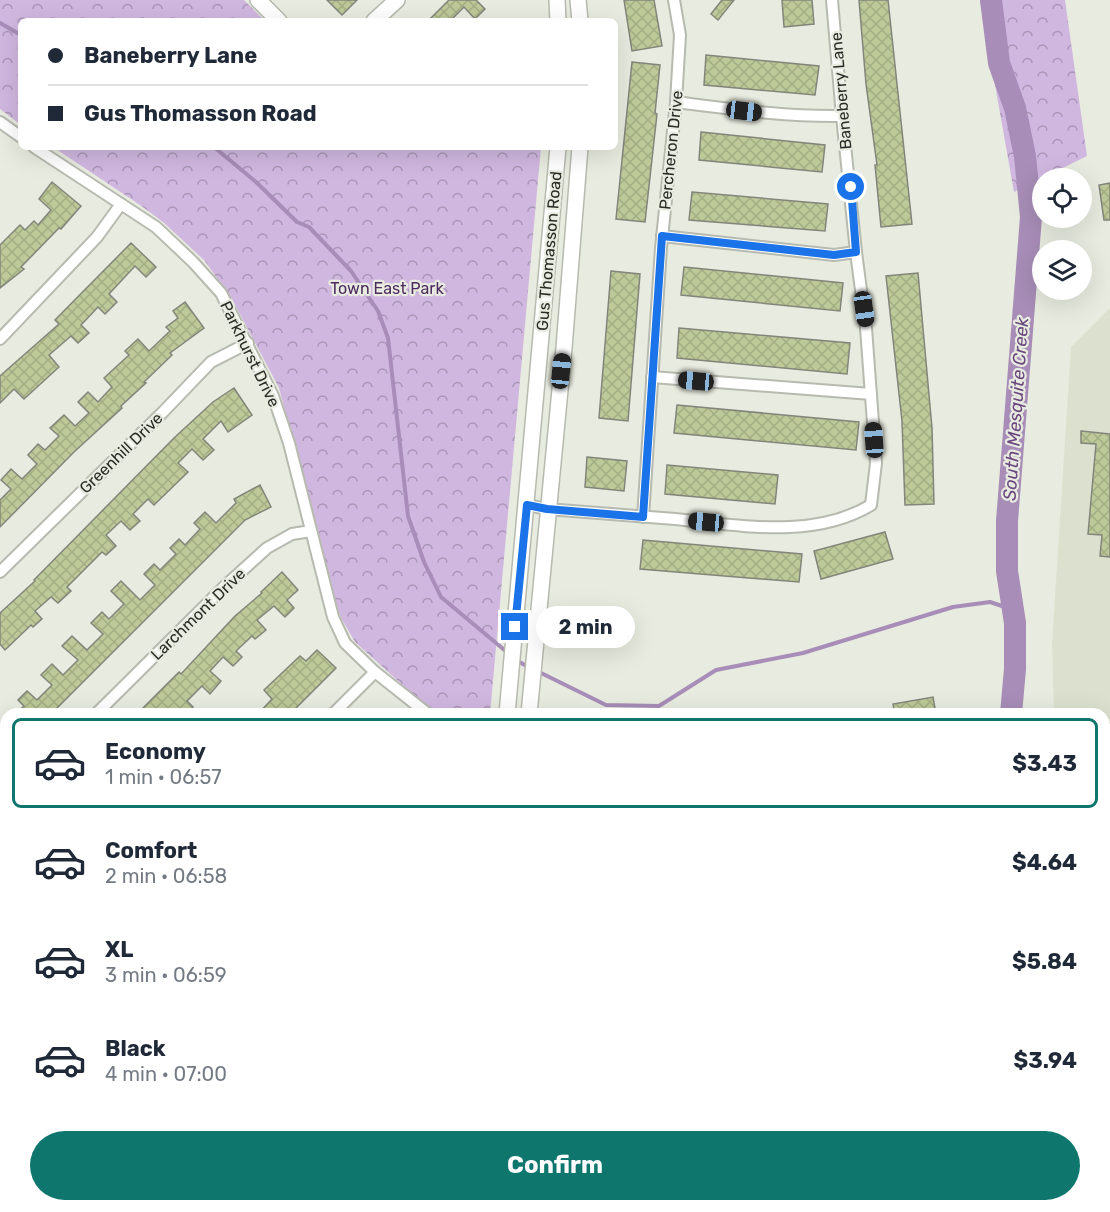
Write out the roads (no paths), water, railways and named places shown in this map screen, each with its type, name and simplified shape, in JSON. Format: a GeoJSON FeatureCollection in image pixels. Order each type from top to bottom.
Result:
{"type":"FeatureCollection","features":[{"type":"Feature","properties":{"kind":"main road"},"geometry":{"type":"LineString","coordinates":[[258,0],[276,18]]}},
{"type":"Feature","properties":{"kind":"main road"},"geometry":{"type":"LineString","coordinates":[[377,18],[397,0]]}},
{"type":"Feature","properties":{"kind":"main road"},"geometry":{"type":"LineString","coordinates":[[557,0],[558,18]]}},
{"type":"Feature","properties":{"kind":"main road"},"geometry":{"type":"LineString","coordinates":[[578,0],[580,18]]}},
{"type":"Feature","properties":{"kind":"main road","name":"Gus Thomasson Road"},"geometry":{"type":"LineString","coordinates":[[508,708],[558,150]]}},
{"type":"Feature","properties":{"kind":"main road","name":"Gus Thomasson Road"},"geometry":{"type":"LineString","coordinates":[[530,708],[565,337],[580,150]]}},
{"type":"Feature","properties":{"kind":"street","name":"Percheron Drive"},"geometry":{"type":"LineString","coordinates":[[643,517],[662,236],[676,102],[680,35],[674,0]]}},
{"type":"Feature","properties":{"kind":"street","name":"Baneberry Lane"},"geometry":{"type":"LineString","coordinates":[[643,517],[769,528],[806,526],[856,514],[871,504],[876,463],[866,327],[856,252],[832,0]]}},
{"type":"Feature","properties":{"kind":"street"},"geometry":{"type":"LineString","coordinates":[[676,102],[775,114],[842,116]]}},
{"type":"Feature","properties":{"kind":"street"},"geometry":{"type":"LineString","coordinates":[[0,122],[18,135]]}},
{"type":"Feature","properties":{"kind":"street","name":"Parkhurst Drive"},"geometry":{"type":"LineString","coordinates":[[39,150],[156,227],[193,262],[221,293],[273,396],[289,443],[333,617],[345,643],[375,672],[420,708]]}},
{"type":"Feature","properties":{"kind":"street"},"geometry":{"type":"LineString","coordinates":[[0,339],[98,237],[121,204]]}},
{"type":"Feature","properties":{"kind":"street"},"geometry":{"type":"LineString","coordinates":[[662,236],[834,255],[856,252]]}},
{"type":"Feature","properties":{"kind":"street","name":"Greenhill Drive"},"geometry":{"type":"LineString","coordinates":[[0,572],[211,362],[248,343]]}},
{"type":"Feature","properties":{"kind":"street"},"geometry":{"type":"LineString","coordinates":[[652,377],[871,394]]}},
{"type":"Feature","properties":{"kind":"street"},"geometry":{"type":"LineString","coordinates":[[527,505],[547,509],[643,517]]}},
{"type":"Feature","properties":{"kind":"street","name":"Larchmont Drive"},"geometry":{"type":"LineString","coordinates":[[102,708],[225,586],[267,548],[292,534],[311,531]]}},
{"type":"Feature","properties":{"kind":"street"},"geometry":{"type":"LineString","coordinates":[[339,708],[375,672]]}},
{"type":"Feature","properties":{"kind":"waterway","name":"South Mesquite Creek"},"geometry":{"type":"LineString","coordinates":[[991,0],[999,63],[1015,108],[1025,156],[1031,217],[1007,521],[1007,571],[1015,623],[1015,669],[1012,708]]}},
{"type":"Feature","properties":{"kind":"waterway"},"geometry":{"type":"LineString","coordinates":[[0,23],[18,33]]}},
{"type":"Feature","properties":{"kind":"waterway"},"geometry":{"type":"LineString","coordinates":[[218,150],[256,182],[297,222],[309,227],[351,271],[378,311],[388,338],[408,516],[424,562],[441,597],[508,653]]}},
{"type":"Feature","properties":{"kind":"waterway"},"geometry":{"type":"LineString","coordinates":[[537,671],[606,705],[659,706],[716,670],[803,653],[953,607],[990,602],[1005,607],[1015,623]]}},
{"type":"Feature","properties":{"kind":"waterway"},"geometry":{"type":"LineString","coordinates":[[516,660],[530,668]]}},
{"type":"Feature","properties":{"kind":"park label","name":"Town East Park"},"geometry":{"type":"Point","coordinates":[387,288]}}]}
